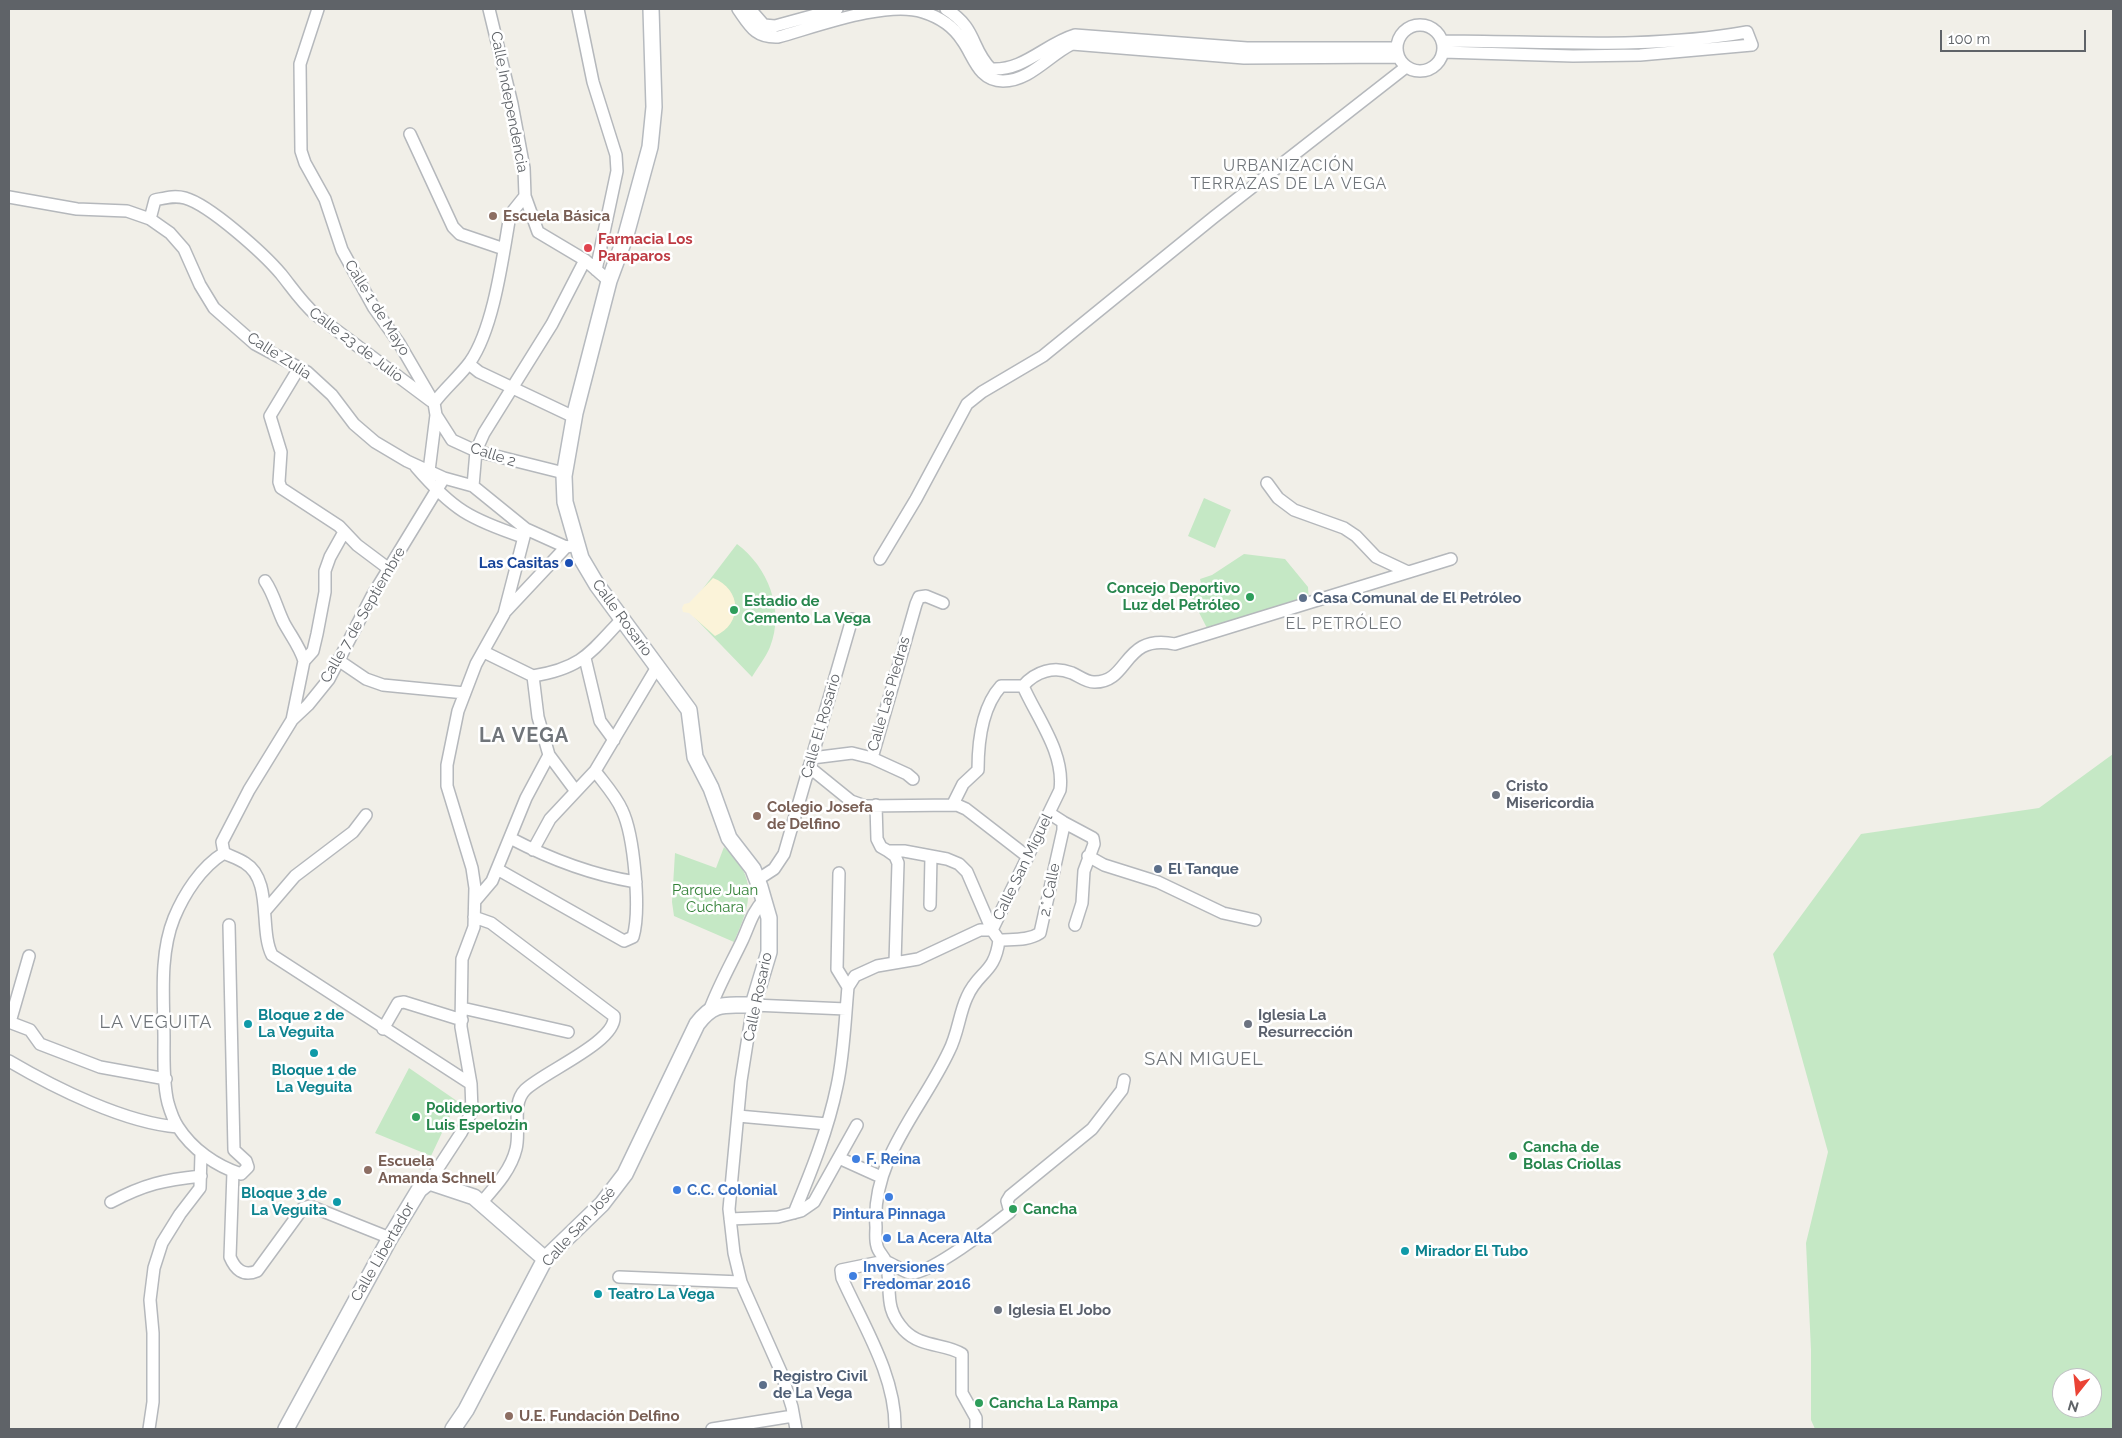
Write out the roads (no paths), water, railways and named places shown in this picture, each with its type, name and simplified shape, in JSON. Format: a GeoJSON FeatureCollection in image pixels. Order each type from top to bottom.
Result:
{"type":"FeatureCollection","features":[{"type":"Feature","properties":{"kind":"street","name":"Calle 1 de Mayo"},"geometry":{"type":"LineString","coordinates":[[318,9],[300,64],[301,152],[305,163],[326,199],[342,250],[374,308],[399,343],[435,409]]}},
{"type":"Feature","properties":{"kind":"street","name":"Calle Independencia"},"geometry":{"type":"LineString","coordinates":[[489,9],[514,113],[524,168],[525,196],[538,232],[585,260],[609,281]]}},
{"type":"Feature","properties":{"kind":"street"},"geometry":{"type":"LineString","coordinates":[[578,9],[593,82],[616,155],[617,171],[596,270]]}},
{"type":"Feature","properties":{"kind":"street","name":"Calle Rosario"},"geometry":{"type":"LineString","coordinates":[[650,9],[654,107],[650,147],[626,235],[609,281],[574,417],[564,473],[565,502],[572,546],[597,585],[689,710],[695,757],[711,788],[729,838],[753,870],[758,880],[770,918],[769,952],[753,1005],[738,1116],[730,1219],[741,1282],[781,1372],[796,1429]]}},
{"type":"Feature","properties":{"kind":"street"},"geometry":{"type":"LineString","coordinates":[[738,9],[755,32],[766,38],[778,37],[878,10],[921,11],[940,18],[952,28],[963,40],[978,68],[988,77],[1002,81],[1022,78],[1057,51],[1072,44],[1244,58],[1397,53]]}},
{"type":"Feature","properties":{"kind":"street"},"geometry":{"type":"LineString","coordinates":[[750,9],[764,25],[774,26],[837,9]]}},
{"type":"Feature","properties":{"kind":"street"},"geometry":{"type":"LineString","coordinates":[[946,9],[956,15],[970,29],[981,59],[991,69],[1004,70],[1022,65],[1059,40],[1075,35],[1248,48],[1397,53]]}},
{"type":"Feature","properties":{"kind":"street"},"geometry":{"type":"LineString","coordinates":[[1413,26],[1427,26],[1434,29],[1443,47],[1436,65],[1429,69],[1413,70],[1406,67],[1397,53],[1401,34],[1413,26]]}},
{"type":"Feature","properties":{"kind":"street"},"geometry":{"type":"LineString","coordinates":[[1747,32],[1752,46],[1640,55],[1572,56],[1443,47],[1650,42],[1724,36],[1747,32]]}},
{"type":"Feature","properties":{"kind":"street"},"geometry":{"type":"LineString","coordinates":[[880,559],[916,499],[967,404],[998,382],[1044,356],[1214,217],[1406,67]]}},
{"type":"Feature","properties":{"kind":"street"},"geometry":{"type":"LineString","coordinates":[[410,134],[452,227],[460,234],[504,249]]}},
{"type":"Feature","properties":{"kind":"street","name":"Calle 23 de Julio"},"geometry":{"type":"LineString","coordinates":[[150,219],[155,200],[170,196],[186,198],[220,219],[263,254],[302,303],[435,409]]}},
{"type":"Feature","properties":{"kind":"street"},"geometry":{"type":"LineString","coordinates":[[429,471],[435,409],[446,387],[469,364],[485,333],[509,221],[513,211],[525,196]]}},
{"type":"Feature","properties":{"kind":"street","name":"Calle Zulia"},"geometry":{"type":"LineString","coordinates":[[9,197],[77,209],[127,211],[150,219],[170,233],[184,249],[200,285],[214,308],[254,344],[299,368],[332,395],[354,424],[375,442],[413,464],[444,478],[473,486],[525,533]]}},
{"type":"Feature","properties":{"kind":"street"},"geometry":{"type":"LineString","coordinates":[[473,486],[476,451],[484,433],[552,324],[585,260]]}},
{"type":"Feature","properties":{"kind":"street"},"geometry":{"type":"LineString","coordinates":[[469,364],[511,388],[574,417]]}},
{"type":"Feature","properties":{"kind":"street"},"geometry":{"type":"LineString","coordinates":[[299,368],[270,416],[281,452],[279,482],[281,488],[339,526],[356,545],[389,569]]}},
{"type":"Feature","properties":{"kind":"street","name":"Calle 2"},"geometry":{"type":"LineString","coordinates":[[435,409],[452,440],[476,451],[564,473]]}},
{"type":"Feature","properties":{"kind":"street"},"geometry":{"type":"LineString","coordinates":[[413,464],[437,491],[467,515],[572,546],[504,614]]}},
{"type":"Feature","properties":{"kind":"street","name":"Calle 7 de Septiembre"},"geometry":{"type":"LineString","coordinates":[[224,853],[222,842],[249,790],[292,720],[308,705],[329,679],[389,569],[444,478]]}},
{"type":"Feature","properties":{"kind":"street"},"geometry":{"type":"LineString","coordinates":[[1267,483],[1278,498],[1294,510],[1344,528],[1356,536],[1376,557],[1408,572]]}},
{"type":"Feature","properties":{"kind":"street"},"geometry":{"type":"LineString","coordinates":[[304,661],[312,651],[318,634],[325,592],[325,571],[330,557],[344,532]]}},
{"type":"Feature","properties":{"kind":"street","name":"Calle Libertador"},"geometry":{"type":"LineString","coordinates":[[286,1429],[390,1238],[419,1190],[429,1182],[461,1133],[472,1111],[471,1084],[462,1014],[462,960],[474,927],[475,901],[472,868],[448,786],[447,765],[458,712],[484,652],[504,614],[525,533]]}},
{"type":"Feature","properties":{"kind":"street"},"geometry":{"type":"LineString","coordinates":[[954,804],[963,784],[978,770],[978,752],[983,724],[995,692],[1001,686],[1023,686],[1031,676],[1051,671],[1072,673],[1093,682],[1102,681],[1120,672],[1127,658],[1139,647],[1160,642],[1176,644],[1450,559]]}},
{"type":"Feature","properties":{"kind":"street"},"geometry":{"type":"LineString","coordinates":[[265,581],[273,592],[284,624],[302,652],[304,661],[292,720]]}},
{"type":"Feature","properties":{"kind":"street","name":"Calle Las Piedras"},"geometry":{"type":"LineString","coordinates":[[810,762],[852,754],[872,758],[919,597],[926,596],[943,603]]}},
{"type":"Feature","properties":{"kind":"street"},"geometry":{"type":"LineString","coordinates":[[484,652],[533,676],[558,672],[585,658],[622,619]]}},
{"type":"Feature","properties":{"kind":"street","name":"Calle El Rosario"},"geometry":{"type":"LineString","coordinates":[[758,880],[774,869],[784,854],[852,619]]}},
{"type":"Feature","properties":{"kind":"street"},"geometry":{"type":"LineString","coordinates":[[585,658],[600,721],[614,740]]}},
{"type":"Feature","properties":{"kind":"street"},"geometry":{"type":"LineString","coordinates":[[338,660],[366,679],[383,685],[465,693]]}},
{"type":"Feature","properties":{"kind":"street"},"geometry":{"type":"LineString","coordinates":[[533,850],[550,819],[575,790],[595,771],[657,666]]}},
{"type":"Feature","properties":{"kind":"street"},"geometry":{"type":"LineString","coordinates":[[533,676],[538,717],[549,755],[575,790]]}},
{"type":"Feature","properties":{"kind":"street","name":"Calle San Miguel"},"geometry":{"type":"LineString","coordinates":[[886,1261],[877,1246],[875,1216],[881,1177],[893,1148],[933,1083],[950,1049],[966,998],[974,984],[987,972],[997,955],[995,935],[1060,790],[1062,774],[1050,740],[1023,686]]}},
{"type":"Feature","properties":{"kind":"street"},"geometry":{"type":"LineString","coordinates":[[475,901],[492,881],[526,798],[549,755]]}},
{"type":"Feature","properties":{"kind":"street"},"geometry":{"type":"LineString","coordinates":[[872,758],[913,779]]}},
{"type":"Feature","properties":{"kind":"street"},"geometry":{"type":"LineString","coordinates":[[810,762],[850,802],[865,806],[954,804],[966,809],[1028,858]]}},
{"type":"Feature","properties":{"kind":"street"},"geometry":{"type":"LineString","coordinates":[[497,870],[624,941],[633,937],[637,924],[636,882],[622,809],[595,771]]}},
{"type":"Feature","properties":{"kind":"street"},"geometry":{"type":"LineString","coordinates":[[876,805],[876,839],[881,847],[895,856],[898,863],[895,963]]}},
{"type":"Feature","properties":{"kind":"street"},"geometry":{"type":"LineString","coordinates":[[1049,813],[1093,838],[1094,844],[1088,856],[1082,883],[1082,903],[1075,925]]}},
{"type":"Feature","properties":{"kind":"street"},"geometry":{"type":"LineString","coordinates":[[265,911],[295,876],[353,832],[366,815]]}},
{"type":"Feature","properties":{"kind":"street","name":"2.° Calle"},"geometry":{"type":"LineString","coordinates":[[848,987],[855,976],[877,966],[918,959],[980,930],[995,935],[1025,939],[1033,938],[1040,933],[1063,822]]}},
{"type":"Feature","properties":{"kind":"street"},"geometry":{"type":"LineString","coordinates":[[510,838],[533,850],[601,876],[636,882]]}},
{"type":"Feature","properties":{"kind":"street"},"geometry":{"type":"LineString","coordinates":[[888,851],[904,851],[959,864],[967,872],[995,935]]}},
{"type":"Feature","properties":{"kind":"street"},"geometry":{"type":"LineString","coordinates":[[229,925],[234,1150],[246,1161],[248,1167],[240,1174],[201,1154],[178,1128],[168,1102],[164,982],[168,938],[174,918],[197,878],[207,866],[224,853],[245,863],[253,871],[260,887],[265,911],[267,945],[272,955],[471,1084]]}},
{"type":"Feature","properties":{"kind":"street"},"geometry":{"type":"LineString","coordinates":[[930,905],[931,856]]}},
{"type":"Feature","properties":{"kind":"street"},"geometry":{"type":"LineString","coordinates":[[1088,856],[1104,865],[1158,882],[1222,913],[1255,920]]}},
{"type":"Feature","properties":{"kind":"street"},"geometry":{"type":"LineString","coordinates":[[794,1213],[812,1170],[838,1084],[848,987],[837,969],[839,872]]}},
{"type":"Feature","properties":{"kind":"street"},"geometry":{"type":"LineString","coordinates":[[710,1009],[720,981],[742,941],[755,909],[764,900]]}},
{"type":"Feature","properties":{"kind":"street"},"geometry":{"type":"LineString","coordinates":[[474,917],[490,923],[614,1016],[614,1022],[610,1030],[576,1056],[526,1089],[518,1098],[516,1149],[503,1178],[481,1203]]}},
{"type":"Feature","properties":{"kind":"street"},"geometry":{"type":"LineString","coordinates":[[29,956],[10,1022],[30,1030],[40,1044],[100,1067],[166,1079]]}},
{"type":"Feature","properties":{"kind":"street"},"geometry":{"type":"LineString","coordinates":[[384,1028],[398,1003],[404,1002],[568,1032]]}},
{"type":"Feature","properties":{"kind":"street"},"geometry":{"type":"LineString","coordinates":[[710,1009],[720,1006],[753,1005],[846,1009]]}},
{"type":"Feature","properties":{"kind":"street","name":"Calle San José"},"geometry":{"type":"LineString","coordinates":[[453,1429],[470,1401],[545,1259],[602,1204],[625,1174],[697,1024],[710,1009]]}},
{"type":"Feature","properties":{"kind":"street"},"geometry":{"type":"LineString","coordinates":[[9,1061],[98,1105],[162,1126],[178,1128]]}},
{"type":"Feature","properties":{"kind":"street"},"geometry":{"type":"LineString","coordinates":[[895,1429],[895,1416],[885,1373],[842,1278],[841,1270],[886,1261],[911,1273],[928,1269],[996,1224],[1010,1212],[1008,1201],[1010,1196],[1092,1129],[1122,1090],[1124,1080]]}},
{"type":"Feature","properties":{"kind":"street"},"geometry":{"type":"LineString","coordinates":[[738,1116],[827,1124]]}},
{"type":"Feature","properties":{"kind":"street"},"geometry":{"type":"LineString","coordinates":[[730,1219],[778,1217],[794,1213],[814,1202],[857,1125]]}},
{"type":"Feature","properties":{"kind":"street"},"geometry":{"type":"LineString","coordinates":[[149,1429],[153,1402],[153,1334],[150,1300],[154,1268],[162,1243],[180,1214],[200,1188],[202,1176],[201,1154]]}},
{"type":"Feature","properties":{"kind":"street"},"geometry":{"type":"LineString","coordinates":[[839,1158],[881,1177]]}},
{"type":"Feature","properties":{"kind":"street"},"geometry":{"type":"LineString","coordinates":[[234,1172],[230,1257],[239,1272],[250,1274],[257,1271],[303,1208],[310,1206],[390,1238]]}},
{"type":"Feature","properties":{"kind":"street"},"geometry":{"type":"LineString","coordinates":[[111,1202],[148,1184],[164,1180],[202,1176]]}},
{"type":"Feature","properties":{"kind":"street"},"geometry":{"type":"LineString","coordinates":[[429,1182],[474,1197],[545,1259]]}},
{"type":"Feature","properties":{"kind":"street"},"geometry":{"type":"LineString","coordinates":[[886,1261],[888,1304],[895,1318],[905,1331],[920,1341],[957,1350],[962,1354],[962,1394],[976,1418],[976,1429]]}},
{"type":"Feature","properties":{"kind":"street"},"geometry":{"type":"LineString","coordinates":[[620,1277],[741,1282]]}},
{"type":"Feature","properties":{"kind":"street"},"geometry":{"type":"LineString","coordinates":[[712,1429],[793,1416]]}},
{"type":"Feature","properties":{"kind":"place","name":"Escuela Básica"},"geometry":{"type":"Point","coordinates":[493,216]}},
{"type":"Feature","properties":{"kind":"place","name":"Farmacia Los Paraparos"},"geometry":{"type":"Point","coordinates":[588,248]}},
{"type":"Feature","properties":{"kind":"place","name":"Las Casitas"},"geometry":{"type":"Point","coordinates":[569,563]}},
{"type":"Feature","properties":{"kind":"place","name":"Concejo Deportivo Luz del Petróleo"},"geometry":{"type":"Point","coordinates":[1250,597]}},
{"type":"Feature","properties":{"kind":"place","name":"Casa Comunal de El Petróleo"},"geometry":{"type":"Point","coordinates":[1303,598]}},
{"type":"Feature","properties":{"kind":"place","name":"Estadio de Cemento La Vega"},"geometry":{"type":"Point","coordinates":[734,610]}},
{"type":"Feature","properties":{"kind":"place","name":"Cristo Misericordia"},"geometry":{"type":"Point","coordinates":[1496,795]}},
{"type":"Feature","properties":{"kind":"place","name":"Colegio Josefa de Delfino"},"geometry":{"type":"Point","coordinates":[757,816]}},
{"type":"Feature","properties":{"kind":"place","name":"El Tanque"},"geometry":{"type":"Point","coordinates":[1158,869]}},
{"type":"Feature","properties":{"kind":"place","name":"Bloque 2 de La Veguita"},"geometry":{"type":"Point","coordinates":[248,1024]}},
{"type":"Feature","properties":{"kind":"place","name":"Iglesia La Resurrección"},"geometry":{"type":"Point","coordinates":[1248,1024]}},
{"type":"Feature","properties":{"kind":"place","name":"Bloque 1 de La Veguita"},"geometry":{"type":"Point","coordinates":[314,1053]}},
{"type":"Feature","properties":{"kind":"place","name":"Polideportivo Luis Espelozin"},"geometry":{"type":"Point","coordinates":[416,1117]}},
{"type":"Feature","properties":{"kind":"place","name":"Cancha de Bolas Criollas"},"geometry":{"type":"Point","coordinates":[1513,1156]}},
{"type":"Feature","properties":{"kind":"place","name":"F. Reina"},"geometry":{"type":"Point","coordinates":[856,1159]}},
{"type":"Feature","properties":{"kind":"place","name":"Escuela Amanda Schnell"},"geometry":{"type":"Point","coordinates":[368,1170]}},
{"type":"Feature","properties":{"kind":"place","name":"C.C. Colonial"},"geometry":{"type":"Point","coordinates":[677,1190]}},
{"type":"Feature","properties":{"kind":"place","name":"Pintura Pinnaga"},"geometry":{"type":"Point","coordinates":[889,1197]}},
{"type":"Feature","properties":{"kind":"place","name":"Bloque 3 de La Veguita"},"geometry":{"type":"Point","coordinates":[337,1202]}},
{"type":"Feature","properties":{"kind":"place","name":"Cancha"},"geometry":{"type":"Point","coordinates":[1013,1209]}},
{"type":"Feature","properties":{"kind":"place","name":"La Acera Alta"},"geometry":{"type":"Point","coordinates":[887,1238]}},
{"type":"Feature","properties":{"kind":"place","name":"Mirador El Tubo"},"geometry":{"type":"Point","coordinates":[1405,1251]}},
{"type":"Feature","properties":{"kind":"place","name":"Inversiones Fredomar 2016"},"geometry":{"type":"Point","coordinates":[853,1276]}},
{"type":"Feature","properties":{"kind":"place","name":"Teatro La Vega"},"geometry":{"type":"Point","coordinates":[598,1294]}},
{"type":"Feature","properties":{"kind":"place","name":"Iglesia El Jobo"},"geometry":{"type":"Point","coordinates":[998,1310]}},
{"type":"Feature","properties":{"kind":"place","name":"Registro Civil de La Vega"},"geometry":{"type":"Point","coordinates":[763,1385]}},
{"type":"Feature","properties":{"kind":"place","name":"Cancha La Rampa"},"geometry":{"type":"Point","coordinates":[979,1403]}},
{"type":"Feature","properties":{"kind":"place","name":"U.E. Fundación Delfino"},"geometry":{"type":"Point","coordinates":[509,1416]}},
{"type":"Feature","properties":{"kind":"district","name":"URBANIZACIÓN TERRAZAS DE LA VEGA"},"geometry":{"type":"Point","coordinates":[1289,175]}},
{"type":"Feature","properties":{"kind":"district","name":"EL PETRÓLEO"},"geometry":{"type":"Point","coordinates":[1344,624]}},
{"type":"Feature","properties":{"kind":"district","name":"LA VEGA"},"geometry":{"type":"Point","coordinates":[524,736]}},
{"type":"Feature","properties":{"kind":"district","name":"LA VEGUITA"},"geometry":{"type":"Point","coordinates":[156,1023]}},
{"type":"Feature","properties":{"kind":"district","name":"SAN MIGUEL"},"geometry":{"type":"Point","coordinates":[1204,1060]}},
{"type":"Feature","properties":{"kind":"park label","name":"Parque Juan Cuchara"},"geometry":{"type":"Point","coordinates":[715,898]}}]}
